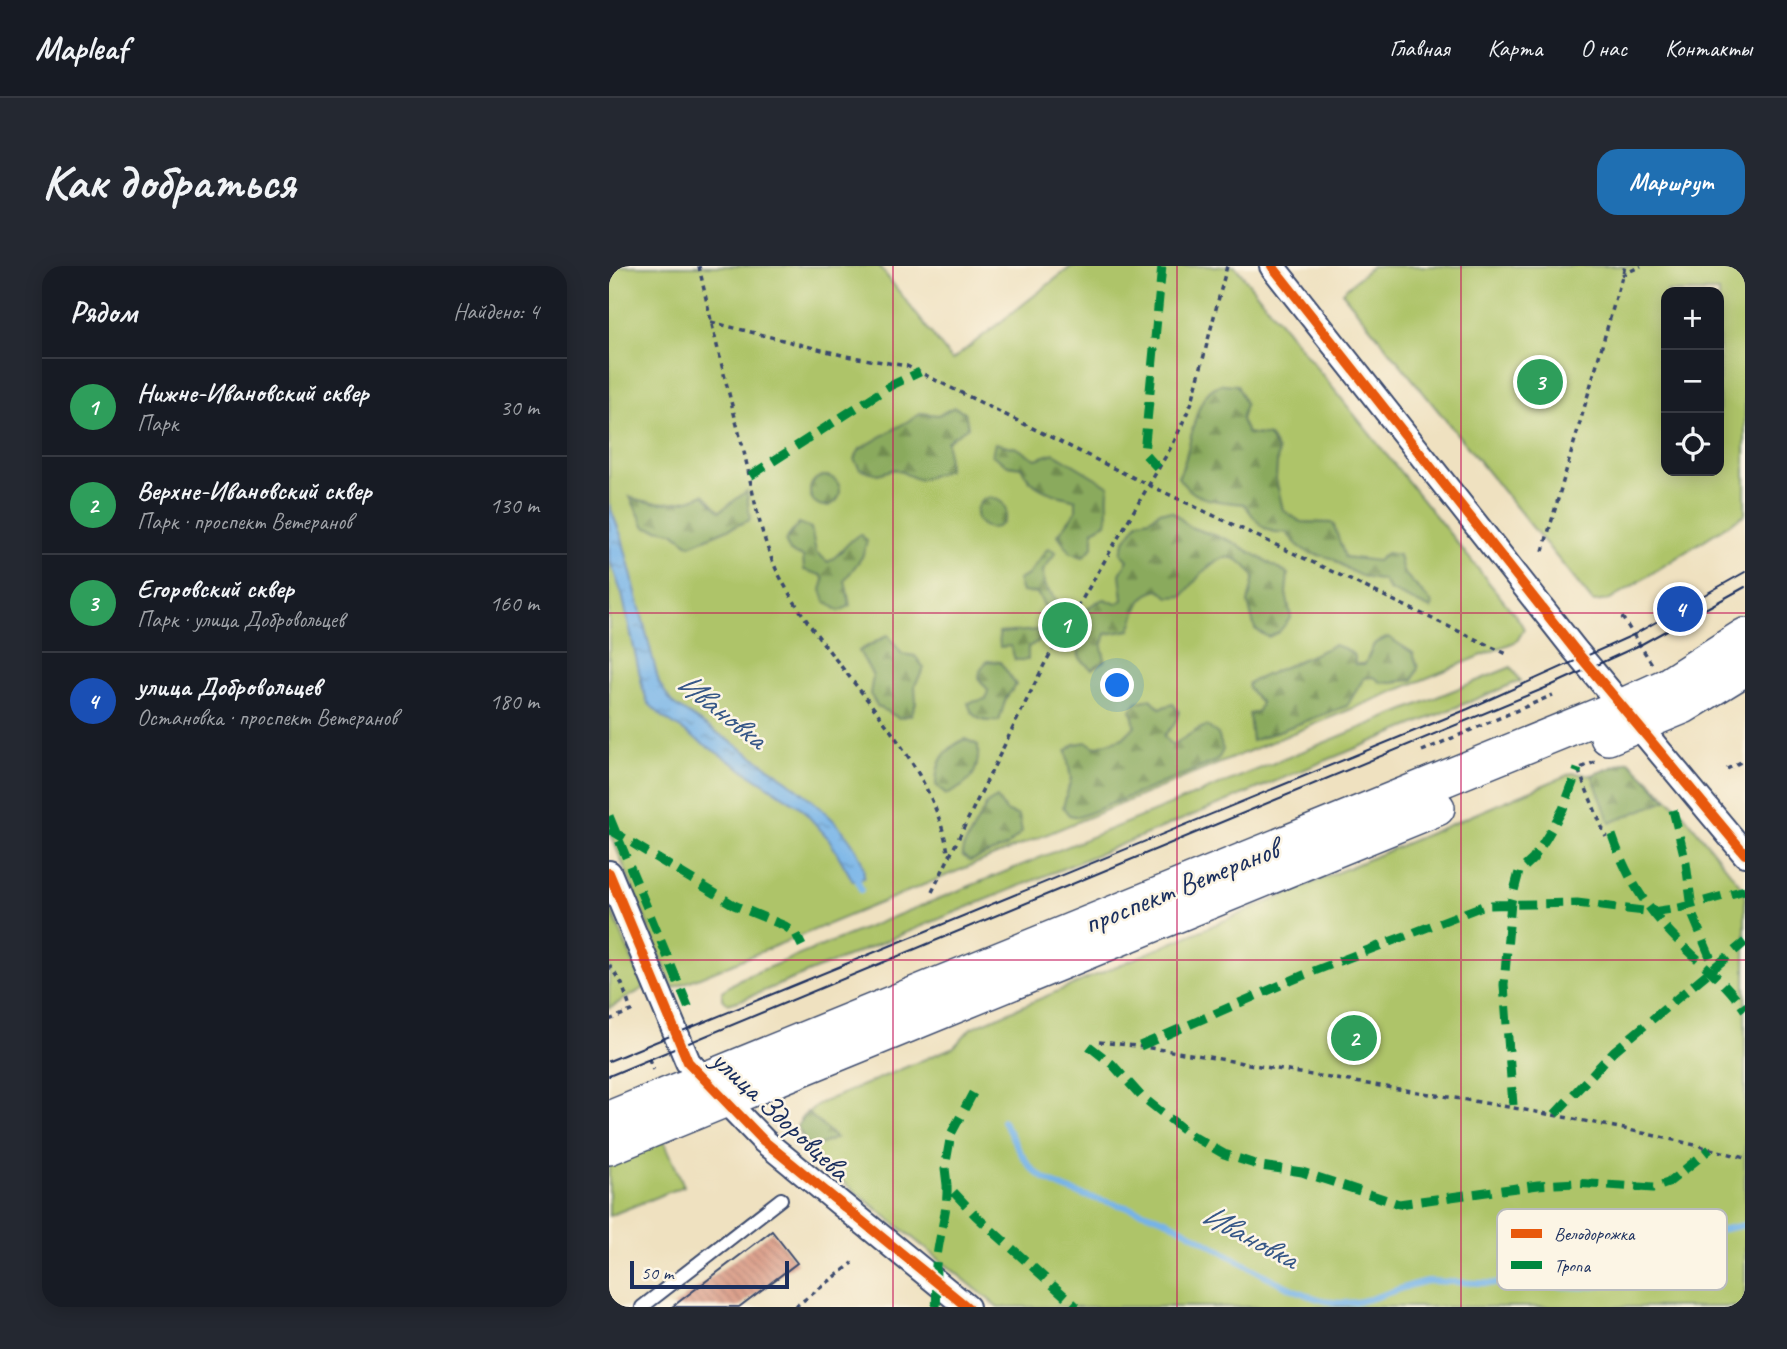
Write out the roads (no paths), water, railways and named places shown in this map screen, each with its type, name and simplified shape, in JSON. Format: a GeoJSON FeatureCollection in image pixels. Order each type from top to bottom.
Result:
{"type":"FeatureCollection","features":[{"type":"Feature","properties":{"kind":"main road","name":"проспект Ветеранов"},"geometry":{"type":"LineString","coordinates":[[1631,716],[1667,686],[1745,636]]}},
{"type":"Feature","properties":{"kind":"main road","name":"проспект Ветеранов"},"geometry":{"type":"LineString","coordinates":[[609,1147],[714,1090],[1631,716],[1683,706],[1745,668]]}},
{"type":"Feature","properties":{"kind":"main road","name":"проспект Ветеранов"},"geometry":{"type":"LineString","coordinates":[[609,1119],[714,1090]]}},
{"type":"Feature","properties":{"kind":"street"},"geometry":{"type":"LineString","coordinates":[[1272,266],[1631,716],[1745,854]]}},
{"type":"Feature","properties":{"kind":"street","name":"улица Здоровцева"},"geometry":{"type":"LineString","coordinates":[[609,873],[688,1062],[764,1141],[967,1307]]}},
{"type":"Feature","properties":{"kind":"lane"},"geometry":{"type":"LineString","coordinates":[[642,1307],[781,1199]]}},
{"type":"Feature","properties":{"kind":"water","name":"Ивановка"},"geometry":{"type":"Polygon","coordinates":[[[609,504],[622,538],[659,683],[673,704],[755,758],[818,805],[842,830],[859,855],[864,878],[853,881],[829,839],[800,807],[664,718],[648,703],[622,594],[609,558],[609,504]]]}},
{"type":"Feature","properties":{"kind":"waterway","name":"Ивановка"},"geometry":{"type":"LineString","coordinates":[[855,872],[861,890]]}},
{"type":"Feature","properties":{"kind":"waterway","name":"Ивановка"},"geometry":{"type":"LineString","coordinates":[[1003,1121],[1028,1163],[1038,1174],[1052,1182],[1084,1195],[1168,1221],[1254,1270],[1323,1300],[1352,1303],[1428,1281],[1497,1284]]}},
{"type":"Feature","properties":{"kind":"waterway","name":"Ивановка"},"geometry":{"type":"LineString","coordinates":[[1727,1228],[1745,1225]]}},
{"type":"Feature","properties":{"kind":"tram line"},"geometry":{"type":"LineString","coordinates":[[609,1061],[1468,709],[1633,635],[1745,572]]}},
{"type":"Feature","properties":{"kind":"tram line"},"geometry":{"type":"LineString","coordinates":[[609,1076],[1550,686],[1640,645],[1745,587]]}},
{"type":"Feature","properties":{"kind":"place","name":"Егоровский сквер"},"geometry":{"type":"Point","coordinates":[1540,382]}},
{"type":"Feature","properties":{"kind":"place","name":"улица Добровольцев"},"geometry":{"type":"Point","coordinates":[1680,609]}},
{"type":"Feature","properties":{"kind":"place","name":"Нижне-Ивановский сквер"},"geometry":{"type":"Point","coordinates":[1065,625]}},
{"type":"Feature","properties":{"kind":"place","name":"Верхне-Ивановский сквер"},"geometry":{"type":"Point","coordinates":[1354,1038]}}]}
